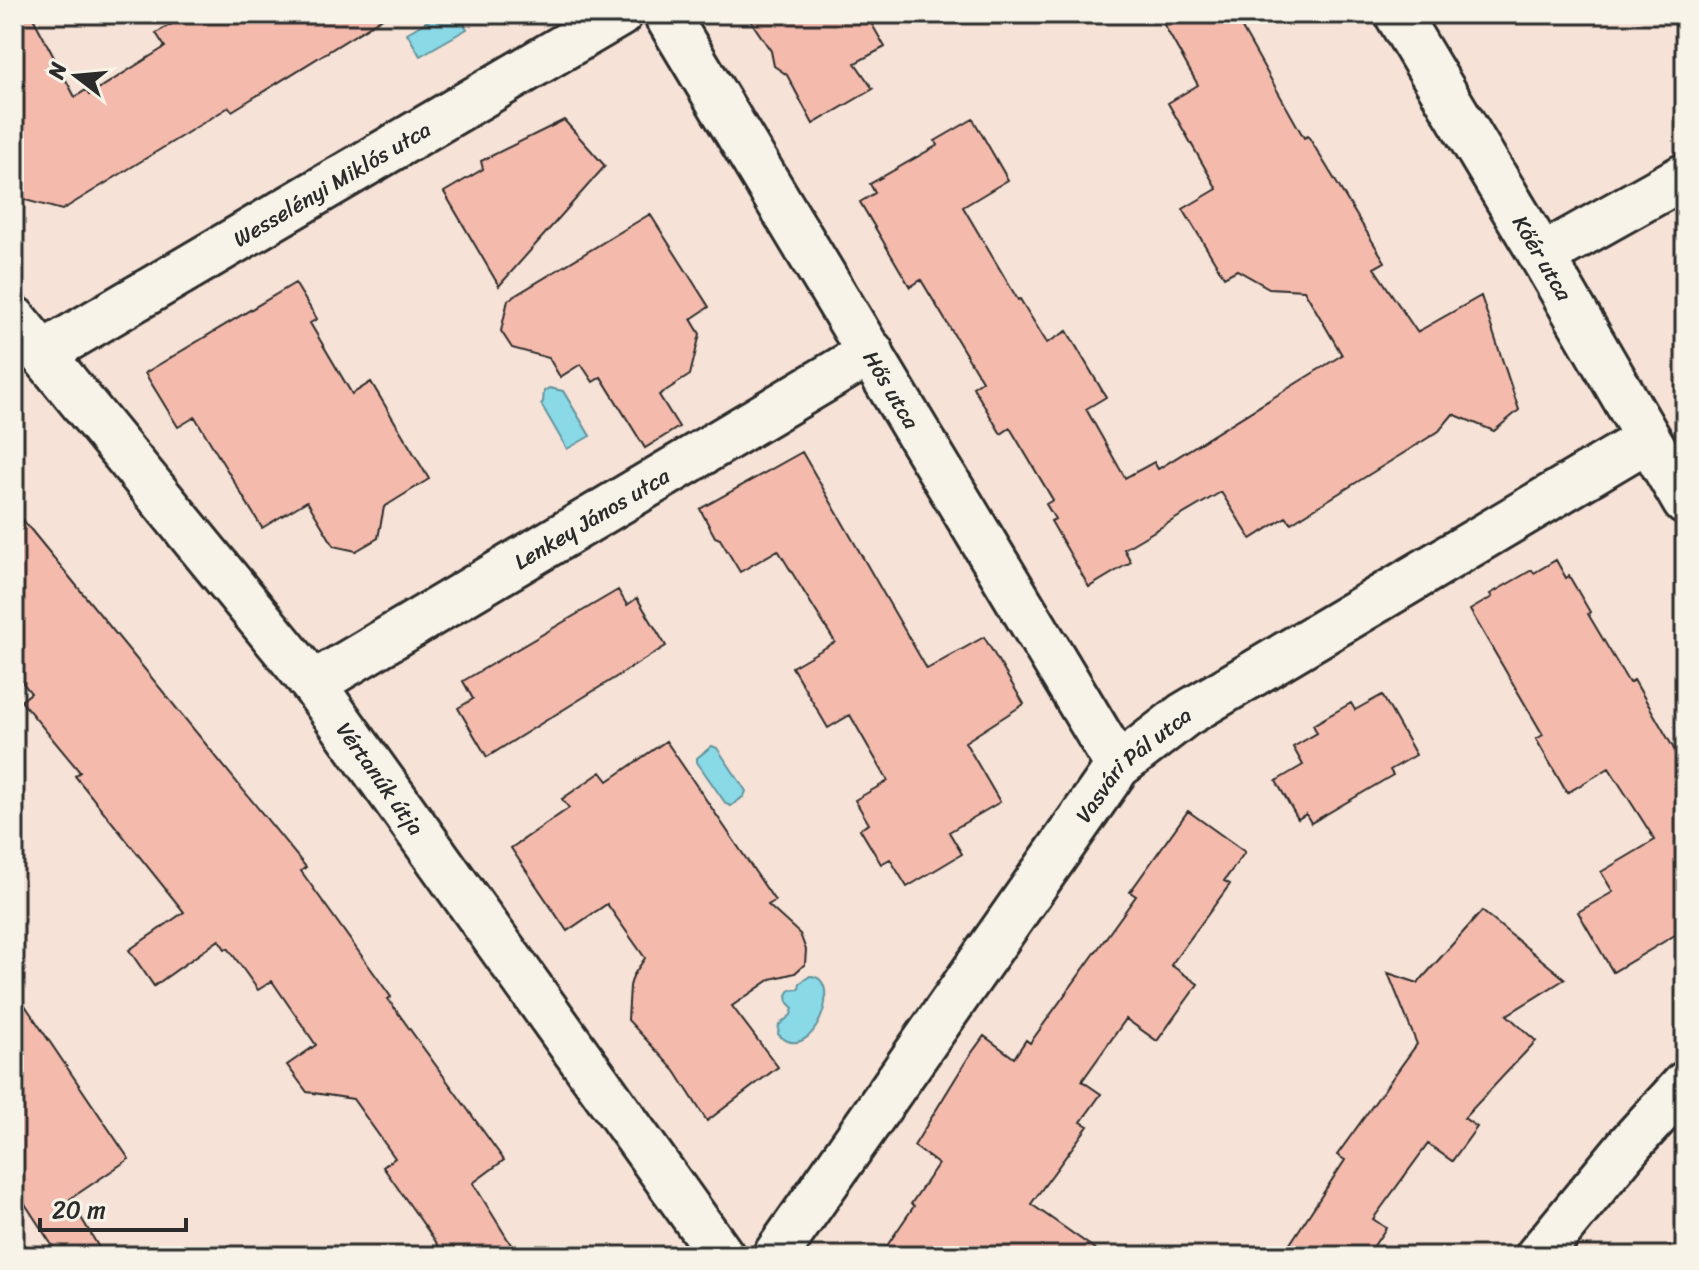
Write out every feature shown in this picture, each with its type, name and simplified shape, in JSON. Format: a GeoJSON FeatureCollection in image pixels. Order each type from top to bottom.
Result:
{"type":"FeatureCollection","features":[{"type":"Feature","properties":{"kind":"street","name":"Wesselényi Miklós utca"},"geometry":{"type":"LineString","coordinates":[[42,354],[620,14]]}},
{"type":"Feature","properties":{"kind":"street","name":"Hős utca"},"geometry":{"type":"LineString","coordinates":[[666,14],[1118,766]]}},
{"type":"Feature","properties":{"kind":"street","name":"Kőér utca"},"geometry":{"type":"LineString","coordinates":[[1397,14],[1685,502]]}},
{"type":"Feature","properties":{"kind":"street"},"geometry":{"type":"LineString","coordinates":[[1542,256],[1685,176]]}},
{"type":"Feature","properties":{"kind":"street","name":"Vértanúk útja"},"geometry":{"type":"LineString","coordinates":[[14,319],[313,684],[722,1256]]}},
{"type":"Feature","properties":{"kind":"street","name":"Lenkey János utca"},"geometry":{"type":"LineString","coordinates":[[313,684],[871,352]]}},
{"type":"Feature","properties":{"kind":"street","name":"Vasvári Pál utca"},"geometry":{"type":"LineString","coordinates":[[775,1256],[1118,766],[1184,715],[1648,439]]}},
{"type":"Feature","properties":{"kind":"street"},"geometry":{"type":"LineString","coordinates":[[1538,1256],[1631,1143],[1685,1084]]}},
{"type":"Feature","properties":{"kind":"water"},"geometry":{"type":"Polygon","coordinates":[[[440,14],[458,14],[467,29],[420,56],[407,33],[440,14]]]}},
{"type":"Feature","properties":{"kind":"water"},"geometry":{"type":"Polygon","coordinates":[[[549,388],[563,391],[590,436],[567,449],[541,404],[544,391],[549,388]]]}},
{"type":"Feature","properties":{"kind":"water"},"geometry":{"type":"Polygon","coordinates":[[[712,746],[717,748],[746,791],[731,806],[726,804],[697,762],[697,758],[712,746]]]}},
{"type":"Feature","properties":{"kind":"water"},"geometry":{"type":"Polygon","coordinates":[[[810,976],[820,980],[825,991],[825,1004],[813,1032],[802,1040],[791,1042],[778,1034],[779,1025],[791,1015],[793,1008],[788,1003],[787,995],[790,990],[799,989],[800,983],[810,976]]]}},
{"type":"Feature","properties":{"kind":"building"},"geometry":{"type":"Polygon","coordinates":[[[14,14],[31,14],[75,97],[86,90],[89,95],[165,47],[156,33],[189,14],[389,14],[232,111],[229,107],[62,210],[25,200],[14,184],[14,14]]]}},
{"type":"Feature","properties":{"kind":"building"},"geometry":{"type":"Polygon","coordinates":[[[746,14],[866,14],[885,47],[855,63],[873,89],[813,124],[787,75],[774,66],[771,51],[746,14]]]}},
{"type":"Feature","properties":{"kind":"building"},"geometry":{"type":"Polygon","coordinates":[[[1158,14],[1234,14],[1304,138],[1308,136],[1385,262],[1374,268],[1417,332],[1481,296],[1519,410],[1494,431],[1453,414],[1439,431],[1291,523],[1286,517],[1251,539],[1221,492],[1124,549],[1131,562],[1089,587],[1051,521],[1055,519],[1046,504],[1053,500],[1010,428],[1001,434],[973,387],[982,381],[921,280],[910,287],[860,202],[875,193],[870,184],[938,145],[935,141],[973,119],[1008,180],[963,207],[1047,343],[1067,331],[1106,397],[1086,409],[1125,478],[1154,462],[1158,469],[1342,355],[1304,290],[1269,288],[1237,270],[1224,277],[1183,209],[1217,189],[1168,103],[1198,85],[1158,14]]]}},
{"type":"Feature","properties":{"kind":"building"},"geometry":{"type":"Polygon","coordinates":[[[564,120],[605,166],[499,286],[444,192],[483,169],[481,161],[564,120]]]}},
{"type":"Feature","properties":{"kind":"building"},"geometry":{"type":"Polygon","coordinates":[[[650,214],[709,307],[691,319],[700,334],[690,375],[659,395],[679,427],[645,448],[601,377],[593,382],[581,364],[560,377],[549,358],[512,348],[501,331],[508,300],[650,214]]]}},
{"type":"Feature","properties":{"kind":"building"},"geometry":{"type":"Polygon","coordinates":[[[295,283],[317,319],[310,323],[352,394],[371,382],[429,479],[384,507],[378,538],[356,551],[334,546],[307,501],[262,528],[195,417],[178,427],[145,373],[295,283]]]}},
{"type":"Feature","properties":{"kind":"building"},"geometry":{"type":"Polygon","coordinates":[[[802,452],[927,669],[984,637],[1024,704],[965,742],[1000,802],[949,832],[962,854],[907,887],[890,859],[881,864],[860,829],[869,824],[855,800],[888,781],[850,715],[828,728],[792,667],[835,642],[778,550],[740,572],[700,509],[802,452]]]}},
{"type":"Feature","properties":{"kind":"building"},"geometry":{"type":"Polygon","coordinates":[[[14,509],[306,867],[301,871],[504,1160],[473,1183],[518,1256],[446,1256],[383,1167],[395,1158],[353,1099],[307,1092],[287,1065],[316,1045],[272,981],[258,990],[219,940],[154,986],[129,950],[184,912],[75,776],[80,772],[21,701],[31,693],[14,672],[14,509]]]}},
{"type":"Feature","properties":{"kind":"building"},"geometry":{"type":"Polygon","coordinates":[[[1556,560],[1566,578],[1569,576],[1629,683],[1634,680],[1685,768],[1685,929],[1613,972],[1578,912],[1613,892],[1601,872],[1655,840],[1609,768],[1567,793],[1536,739],[1543,735],[1470,610],[1492,597],[1490,594],[1556,560]]]}},
{"type":"Feature","properties":{"kind":"building"},"geometry":{"type":"Polygon","coordinates":[[[618,590],[627,605],[637,598],[666,646],[487,757],[458,708],[473,699],[463,681],[618,590]]]}},
{"type":"Feature","properties":{"kind":"building"},"geometry":{"type":"Polygon","coordinates":[[[1382,695],[1416,755],[1390,770],[1393,775],[1311,823],[1306,814],[1298,819],[1276,781],[1303,765],[1293,747],[1317,733],[1313,725],[1351,703],[1355,710],[1382,695]]]}},
{"type":"Feature","properties":{"kind":"building"},"geometry":{"type":"Polygon","coordinates":[[[666,741],[775,901],[768,905],[800,934],[806,950],[805,964],[795,973],[771,979],[732,1006],[778,1067],[707,1121],[675,1071],[628,1020],[630,986],[645,958],[607,904],[567,931],[511,848],[569,808],[562,799],[601,772],[608,781],[666,741]]]}},
{"type":"Feature","properties":{"kind":"building"},"geometry":{"type":"Polygon","coordinates":[[[1188,811],[1245,852],[1224,881],[1230,884],[1171,965],[1198,984],[1157,1041],[1126,1019],[1082,1081],[1101,1094],[1081,1122],[1088,1126],[1031,1204],[1105,1256],[880,1256],[938,1164],[914,1146],[968,1058],[984,1036],[1014,1058],[1026,1040],[1030,1043],[1136,896],[1130,892],[1188,811]]]}},
{"type":"Feature","properties":{"kind":"building"},"geometry":{"type":"Polygon","coordinates":[[[1482,911],[1565,979],[1507,1015],[1536,1041],[1464,1118],[1477,1127],[1452,1161],[1428,1144],[1373,1219],[1386,1228],[1367,1256],[1282,1256],[1345,1160],[1337,1155],[1417,1044],[1388,973],[1418,983],[1482,911]]]}},
{"type":"Feature","properties":{"kind":"building"},"geometry":{"type":"Polygon","coordinates":[[[14,989],[129,1159],[70,1199],[104,1256],[59,1256],[14,1187],[14,989]]]}}]}
